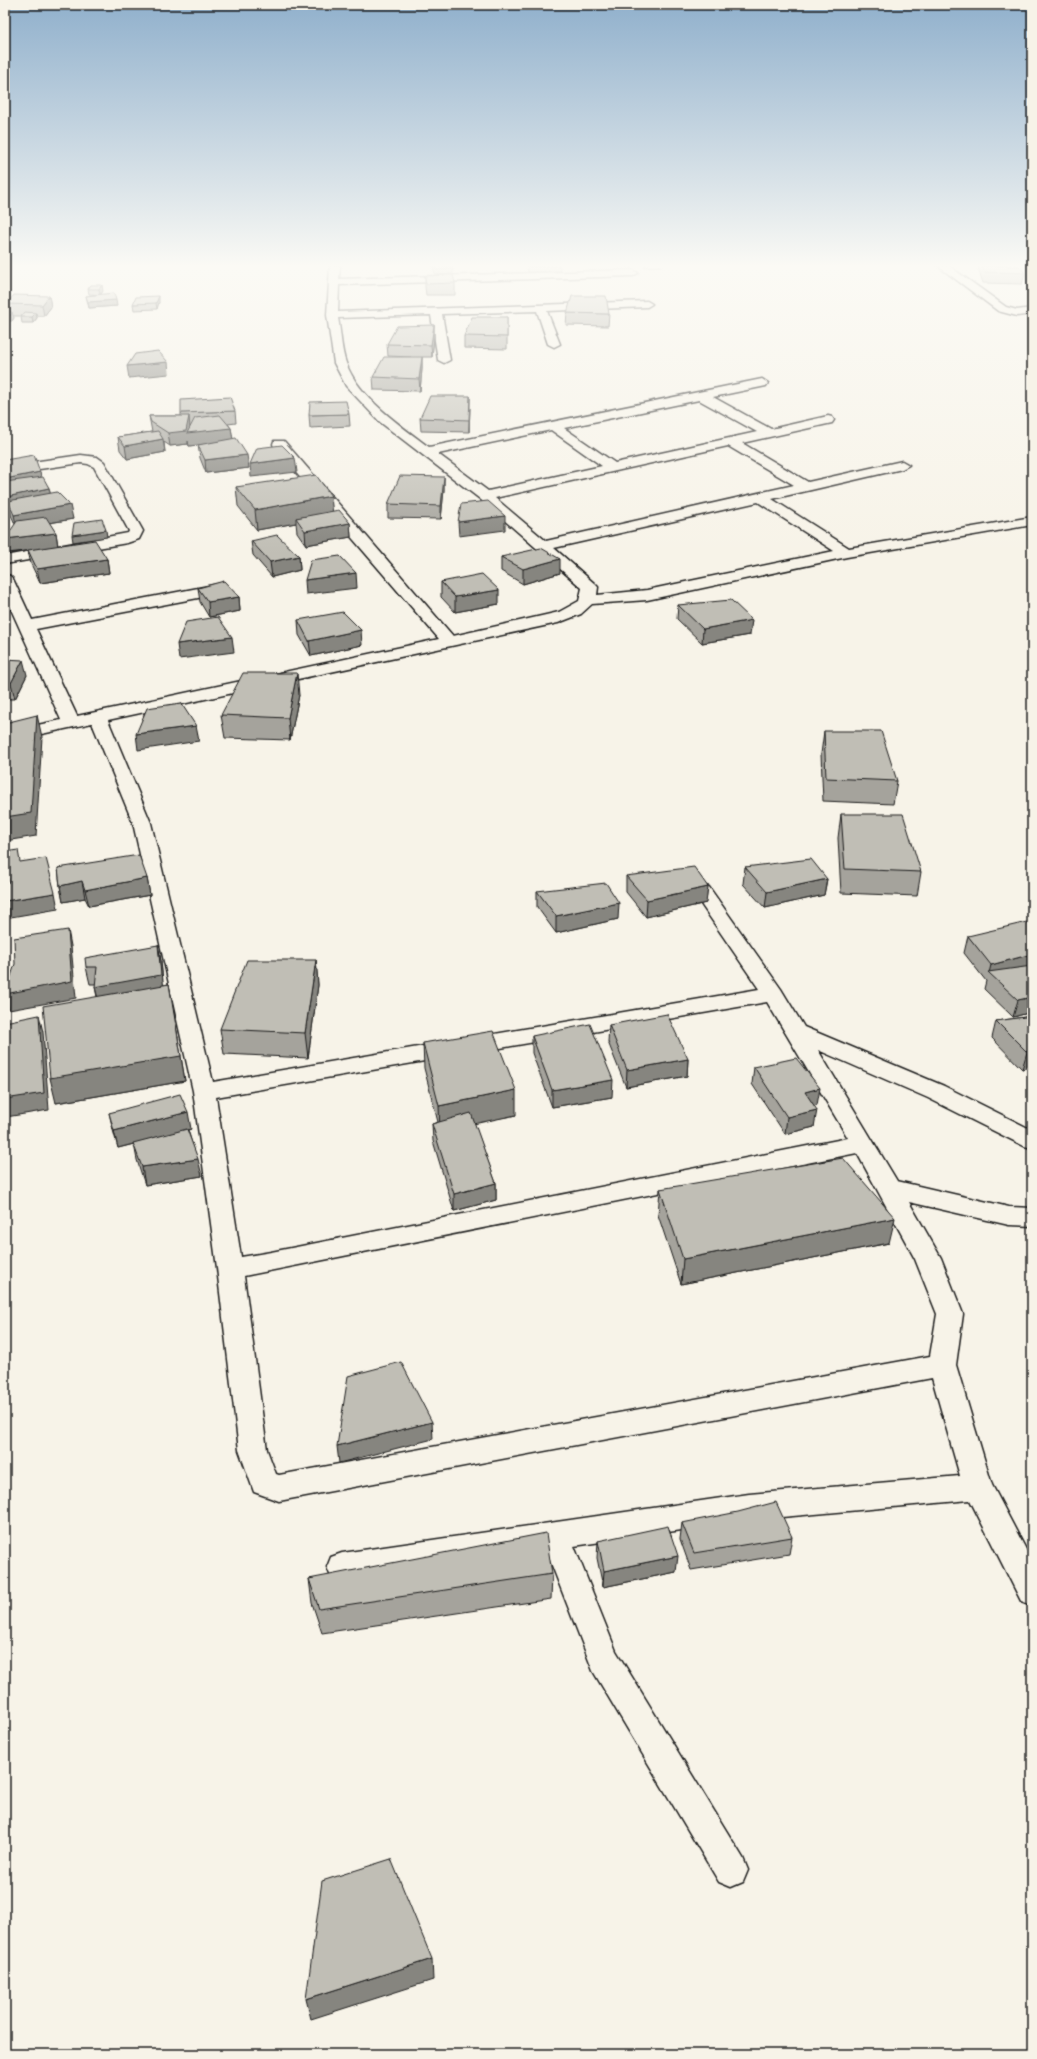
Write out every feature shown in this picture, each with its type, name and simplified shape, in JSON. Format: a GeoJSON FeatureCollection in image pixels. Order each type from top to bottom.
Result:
{"type":"FeatureCollection","features":[{"type":"Feature","properties":{"kind":"street"},"geometry":{"type":"LineString","coordinates":[[5,737],[448,640],[558,618],[580,610],[589,600],[590,587],[545,546],[485,496],[384,419],[350,383],[340,362]]}},
{"type":"Feature","properties":{"kind":"street"},"geometry":{"type":"LineString","coordinates":[[426,452],[762,383]]}},
{"type":"Feature","properties":{"kind":"street"},"geometry":{"type":"LineString","coordinates":[[702,396],[769,434]]}},
{"type":"Feature","properties":{"kind":"street"},"geometry":{"type":"LineString","coordinates":[[485,496],[828,420]]}},
{"type":"Feature","properties":{"kind":"street"},"geometry":{"type":"LineString","coordinates":[[553,426],[613,468]]}},
{"type":"Feature","properties":{"kind":"street"},"geometry":{"type":"LineString","coordinates":[[730,442],[806,487]]}},
{"type":"Feature","properties":{"kind":"street"},"geometry":{"type":"LineString","coordinates":[[279,444],[448,640]]}},
{"type":"Feature","properties":{"kind":"street"},"geometry":{"type":"LineString","coordinates":[[5,470],[81,459],[92,460],[99,465],[136,531],[134,536],[127,539],[5,560]]}},
{"type":"Feature","properties":{"kind":"street"},"geometry":{"type":"LineString","coordinates":[[545,546],[902,465]]}},
{"type":"Feature","properties":{"kind":"street"},"geometry":{"type":"LineString","coordinates":[[760,497],[847,553]]}},
{"type":"Feature","properties":{"kind":"street"},"geometry":{"type":"LineString","coordinates":[[589,600],[616,599],[647,595],[847,553],[1032,521]]}},
{"type":"Feature","properties":{"kind":"street"},"geometry":{"type":"LineString","coordinates":[[5,579],[71,722]]}},
{"type":"Feature","properties":{"kind":"street"},"geometry":{"type":"LineString","coordinates":[[27,626],[219,589]]}},
{"type":"Feature","properties":{"kind":"street"},"geometry":{"type":"LineString","coordinates":[[98,716],[142,823],[204,1091],[230,1268],[252,1450],[264,1484],[280,1488],[942,1365]]}},
{"type":"Feature","properties":{"kind":"street"},"geometry":{"type":"LineString","coordinates":[[702,891],[773,994],[863,1143],[928,1258],[950,1314],[942,1365],[978,1486],[1032,1591]]}},
{"type":"Feature","properties":{"kind":"street"},"geometry":{"type":"LineString","coordinates":[[204,1091],[773,994]]}},
{"type":"Feature","properties":{"kind":"street"},"geometry":{"type":"LineString","coordinates":[[796,1032],[936,1092],[1032,1140]]}},
{"type":"Feature","properties":{"kind":"street"},"geometry":{"type":"LineString","coordinates":[[230,1268],[271,1262],[863,1143]]}},
{"type":"Feature","properties":{"kind":"street"},"geometry":{"type":"LineString","coordinates":[[889,1188],[1009,1216],[1032,1217]]}},
{"type":"Feature","properties":{"kind":"street"},"geometry":{"type":"LineString","coordinates":[[342,1567],[749,1507],[978,1486]]}},
{"type":"Feature","properties":{"kind":"street"},"geometry":{"type":"LineString","coordinates":[[555,1535],[604,1660],[731,1870]]}},
{"type":"Feature","properties":{"kind":"building"},"geometry":{"type":"Polygon","coordinates":[[[130,362],[167,362],[127,366],[130,362]]]}},
{"type":"Feature","properties":{"kind":"building"},"geometry":{"type":"Polygon","coordinates":[[[381,362],[421,362],[419,379],[373,377],[381,362]]]}},
{"type":"Feature","properties":{"kind":"building"},"geometry":{"type":"Polygon","coordinates":[[[430,396],[470,396],[469,420],[420,418],[430,396]]]}},
{"type":"Feature","properties":{"kind":"building"},"geometry":{"type":"Polygon","coordinates":[[[230,397],[235,411],[181,413],[181,400],[230,397]]]}},
{"type":"Feature","properties":{"kind":"building"},"geometry":{"type":"Polygon","coordinates":[[[346,401],[349,414],[309,415],[310,402],[346,401]]]}},
{"type":"Feature","properties":{"kind":"building"},"geometry":{"type":"Polygon","coordinates":[[[220,415],[231,428],[187,433],[195,418],[220,415]]]}},
{"type":"Feature","properties":{"kind":"building"},"geometry":{"type":"Polygon","coordinates":[[[149,416],[189,416],[186,431],[168,433],[151,422],[149,416]]]}},
{"type":"Feature","properties":{"kind":"building"},"geometry":{"type":"Polygon","coordinates":[[[158,431],[163,439],[125,446],[118,437],[158,431]]]}},
{"type":"Feature","properties":{"kind":"building"},"geometry":{"type":"Polygon","coordinates":[[[236,438],[247,455],[205,460],[198,445],[236,438]]]}},
{"type":"Feature","properties":{"kind":"building"},"geometry":{"type":"Polygon","coordinates":[[[282,445],[295,458],[250,464],[257,448],[282,445]]]}},
{"type":"Feature","properties":{"kind":"building"},"geometry":{"type":"Polygon","coordinates":[[[34,455],[40,472],[5,479],[5,460],[34,455]]]}},
{"type":"Feature","properties":{"kind":"building"},"geometry":{"type":"Polygon","coordinates":[[[316,475],[331,496],[255,510],[236,487],[316,475]]]}},
{"type":"Feature","properties":{"kind":"building"},"geometry":{"type":"Polygon","coordinates":[[[400,476],[444,477],[441,506],[388,504],[400,476]]]}},
{"type":"Feature","properties":{"kind":"building"},"geometry":{"type":"Polygon","coordinates":[[[43,477],[49,488],[6,497],[5,482],[43,477]]]}},
{"type":"Feature","properties":{"kind":"building"},"geometry":{"type":"Polygon","coordinates":[[[57,492],[70,505],[14,515],[8,501],[57,492]]]}},
{"type":"Feature","properties":{"kind":"building"},"geometry":{"type":"Polygon","coordinates":[[[488,501],[505,516],[458,522],[461,504],[488,501]]]}},
{"type":"Feature","properties":{"kind":"building"},"geometry":{"type":"Polygon","coordinates":[[[339,510],[350,523],[305,531],[296,518],[339,510]]]}},
{"type":"Feature","properties":{"kind":"building"},"geometry":{"type":"Polygon","coordinates":[[[46,517],[56,533],[5,539],[17,521],[46,517]]]}},
{"type":"Feature","properties":{"kind":"building"},"geometry":{"type":"Polygon","coordinates":[[[102,519],[106,530],[72,535],[74,523],[102,519]]]}},
{"type":"Feature","properties":{"kind":"building"},"geometry":{"type":"Polygon","coordinates":[[[277,535],[299,556],[270,562],[251,541],[277,535]]]}},
{"type":"Feature","properties":{"kind":"building"},"geometry":{"type":"Polygon","coordinates":[[[95,540],[107,559],[37,569],[28,550],[95,540]]]}},
{"type":"Feature","properties":{"kind":"building"},"geometry":{"type":"Polygon","coordinates":[[[541,548],[560,559],[523,569],[501,557],[541,548]]]}},
{"type":"Feature","properties":{"kind":"building"},"geometry":{"type":"Polygon","coordinates":[[[340,556],[356,573],[305,580],[311,560],[340,556]]]}},
{"type":"Feature","properties":{"kind":"building"},"geometry":{"type":"Polygon","coordinates":[[[482,574],[499,590],[455,597],[441,582],[482,574]]]}},
{"type":"Feature","properties":{"kind":"building"},"geometry":{"type":"Polygon","coordinates":[[[224,581],[239,597],[208,602],[198,588],[224,581]]]}},
{"type":"Feature","properties":{"kind":"building"},"geometry":{"type":"Polygon","coordinates":[[[731,600],[752,620],[703,629],[678,605],[731,600]]]}},
{"type":"Feature","properties":{"kind":"building"},"geometry":{"type":"Polygon","coordinates":[[[343,612],[361,630],[309,641],[298,620],[343,612]]]}},
{"type":"Feature","properties":{"kind":"building"},"geometry":{"type":"Polygon","coordinates":[[[218,617],[232,637],[177,644],[186,622],[218,617]]]}},
{"type":"Feature","properties":{"kind":"building"},"geometry":{"type":"Polygon","coordinates":[[[5,659],[23,660],[11,683],[5,683],[5,659]]]}},
{"type":"Feature","properties":{"kind":"building"},"geometry":{"type":"Polygon","coordinates":[[[243,673],[297,673],[288,718],[221,715],[243,673]]]}},
{"type":"Feature","properties":{"kind":"building"},"geometry":{"type":"Polygon","coordinates":[[[181,703],[196,726],[136,734],[147,708],[181,703]]]}},
{"type":"Feature","properties":{"kind":"building"},"geometry":{"type":"Polygon","coordinates":[[[37,715],[31,813],[5,817],[5,723],[37,715]]]}},
{"type":"Feature","properties":{"kind":"building"},"geometry":{"type":"Polygon","coordinates":[[[824,731],[881,731],[897,781],[826,778],[824,731]]]}},
{"type":"Feature","properties":{"kind":"building"},"geometry":{"type":"Polygon","coordinates":[[[841,814],[903,814],[921,872],[845,869],[841,814]]]}},
{"type":"Feature","properties":{"kind":"building"},"geometry":{"type":"Polygon","coordinates":[[[18,850],[20,862],[46,858],[55,893],[5,901],[5,883],[9,882],[8,878],[5,878],[5,852],[18,850]]]}},
{"type":"Feature","properties":{"kind":"building"},"geometry":{"type":"Polygon","coordinates":[[[139,855],[147,878],[85,890],[82,881],[60,886],[58,868],[139,855]]]}},
{"type":"Feature","properties":{"kind":"building"},"geometry":{"type":"Polygon","coordinates":[[[811,859],[827,879],[767,892],[745,867],[811,859]]]}},
{"type":"Feature","properties":{"kind":"building"},"geometry":{"type":"Polygon","coordinates":[[[694,867],[708,887],[647,900],[626,876],[694,867]]]}},
{"type":"Feature","properties":{"kind":"building"},"geometry":{"type":"Polygon","coordinates":[[[606,883],[619,903],[556,916],[537,891],[606,883]]]}},
{"type":"Feature","properties":{"kind":"building"},"geometry":{"type":"Polygon","coordinates":[[[1027,922],[1032,927],[1032,954],[991,965],[968,936],[1027,922]]]}},
{"type":"Feature","properties":{"kind":"building"},"geometry":{"type":"Polygon","coordinates":[[[68,930],[72,981],[5,994],[15,964],[14,938],[68,930]]]}},
{"type":"Feature","properties":{"kind":"building"},"geometry":{"type":"Polygon","coordinates":[[[158,945],[161,975],[95,987],[97,967],[86,967],[85,958],[158,945]]]}},
{"type":"Feature","properties":{"kind":"building"},"geometry":{"type":"Polygon","coordinates":[[[247,960],[316,960],[305,1033],[220,1029],[247,960]]]}},
{"type":"Feature","properties":{"kind":"building"},"geometry":{"type":"Polygon","coordinates":[[[1032,966],[1032,997],[1018,1000],[988,972],[1032,966]]]}},
{"type":"Feature","properties":{"kind":"building"},"geometry":{"type":"Polygon","coordinates":[[[169,984],[181,1056],[50,1078],[43,1006],[169,984]]]}},
{"type":"Feature","properties":{"kind":"building"},"geometry":{"type":"Polygon","coordinates":[[[667,1014],[688,1059],[627,1070],[609,1025],[667,1014]]]}},
{"type":"Feature","properties":{"kind":"building"},"geometry":{"type":"Polygon","coordinates":[[[39,1015],[44,1093],[5,1099],[5,1022],[39,1015]]]}},
{"type":"Feature","properties":{"kind":"building"},"geometry":{"type":"Polygon","coordinates":[[[1032,1016],[1032,1050],[1027,1052],[996,1021],[1032,1016]]]}},
{"type":"Feature","properties":{"kind":"building"},"geometry":{"type":"Polygon","coordinates":[[[590,1024],[613,1080],[552,1090],[532,1036],[590,1024]]]}},
{"type":"Feature","properties":{"kind":"building"},"geometry":{"type":"Polygon","coordinates":[[[493,1031],[516,1090],[439,1106],[423,1043],[493,1031]]]}},
{"type":"Feature","properties":{"kind":"building"},"geometry":{"type":"Polygon","coordinates":[[[796,1058],[820,1088],[805,1092],[817,1110],[787,1117],[754,1067],[796,1058]]]}},
{"type":"Feature","properties":{"kind":"building"},"geometry":{"type":"Polygon","coordinates":[[[180,1094],[188,1112],[114,1131],[109,1113],[180,1094]]]}},
{"type":"Feature","properties":{"kind":"building"},"geometry":{"type":"Polygon","coordinates":[[[471,1113],[496,1183],[454,1194],[432,1124],[471,1113]]]}},
{"type":"Feature","properties":{"kind":"building"},"geometry":{"type":"Polygon","coordinates":[[[187,1129],[198,1159],[142,1167],[133,1143],[187,1129]]]}},
{"type":"Feature","properties":{"kind":"building"},"geometry":{"type":"Polygon","coordinates":[[[843,1158],[895,1218],[683,1259],[660,1189],[843,1158]]]}},
{"type":"Feature","properties":{"kind":"building"},"geometry":{"type":"Polygon","coordinates":[[[401,1362],[432,1422],[337,1446],[348,1376],[401,1362]]]}},
{"type":"Feature","properties":{"kind":"building"},"geometry":{"type":"Polygon","coordinates":[[[776,1502],[792,1537],[694,1553],[682,1523],[738,1512],[776,1502]]]}},
{"type":"Feature","properties":{"kind":"building"},"geometry":{"type":"Polygon","coordinates":[[[668,1526],[678,1556],[604,1571],[598,1541],[668,1526]]]}},
{"type":"Feature","properties":{"kind":"building"},"geometry":{"type":"Polygon","coordinates":[[[546,1533],[552,1574],[319,1609],[309,1579],[546,1533]]]}},
{"type":"Feature","properties":{"kind":"building"},"geometry":{"type":"Polygon","coordinates":[[[391,1859],[432,1959],[306,1999],[322,1881],[391,1859]]]}}]}
